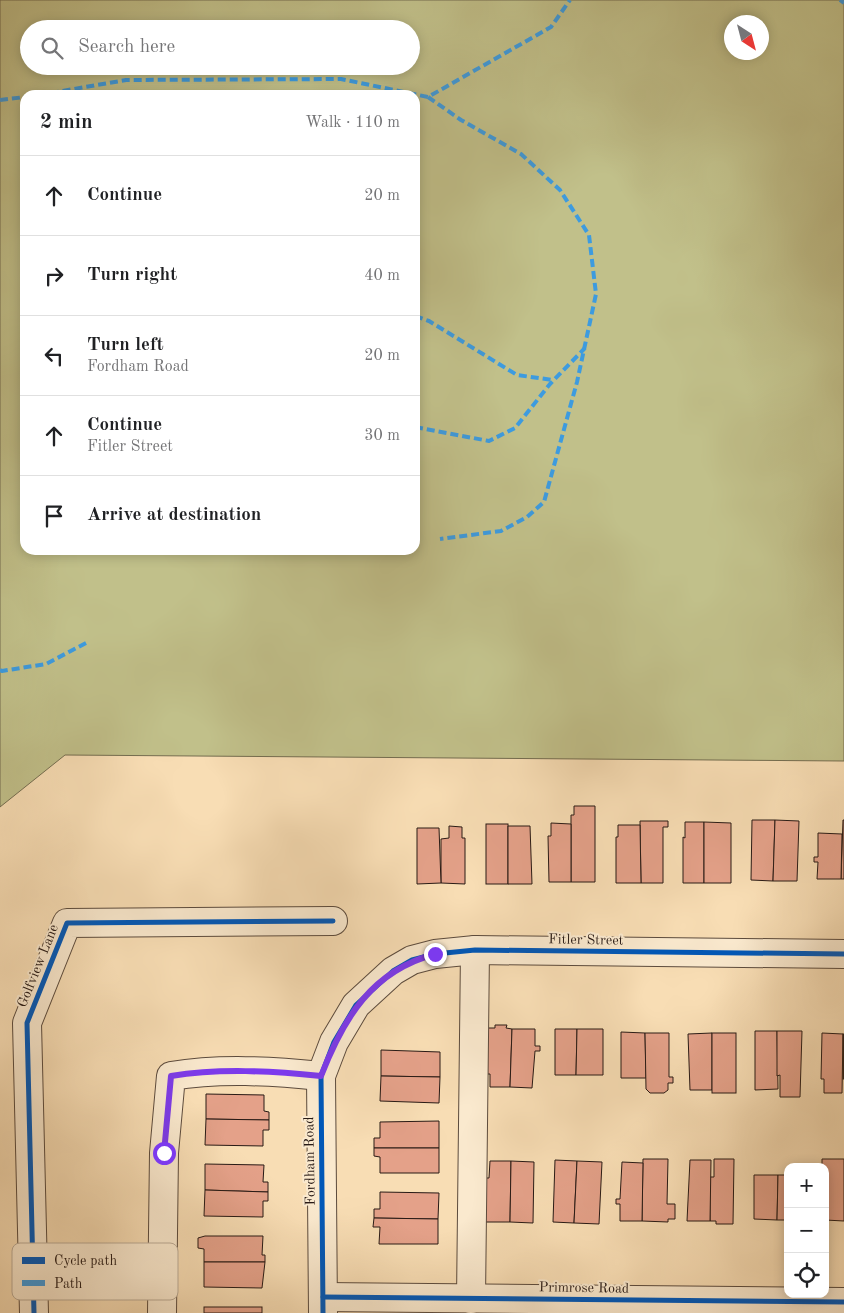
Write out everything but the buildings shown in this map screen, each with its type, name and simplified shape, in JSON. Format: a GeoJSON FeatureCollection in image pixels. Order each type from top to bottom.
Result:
{"type":"FeatureCollection","features":[{"type":"Feature","properties":{"kind":"street","name":"Golfview Lane"},"geometry":{"type":"LineString","coordinates":[[32,1243],[27,1024],[67,923],[333,921]]}},
{"type":"Feature","properties":{"kind":"street","name":"Fitler Street"},"geometry":{"type":"LineString","coordinates":[[350,1015],[356,1004],[394,971],[412,960],[435,954],[474,950],[844,954]]}},
{"type":"Feature","properties":{"kind":"street"},"geometry":{"type":"LineString","coordinates":[[471,1299],[474,950]]}},
{"type":"Feature","properties":{"kind":"street","name":"Fordham Road"},"geometry":{"type":"LineString","coordinates":[[323,1305],[321,1076],[334,1042],[350,1015]]}},
{"type":"Feature","properties":{"kind":"street"},"geometry":{"type":"LineString","coordinates":[[163,1243],[164,1153],[171,1076],[201,1071],[286,1072],[321,1076]]}},
{"type":"Feature","properties":{"kind":"street","name":"Primrose Road"},"geometry":{"type":"LineString","coordinates":[[323,1305],[471,1299],[844,1302]]}},
{"type":"Feature","properties":{"kind":"street","name":"Golfview Lane"},"geometry":{"type":"LineString","coordinates":[[34,1300],[34,1313]]}},
{"type":"Feature","properties":{"kind":"street"},"geometry":{"type":"LineString","coordinates":[[162,1300],[162,1313]]}},
{"type":"Feature","properties":{"kind":"shaded area"},"geometry":{"type":"Polygon","coordinates":[[[0,0],[844,0],[844,761],[65,755],[0,807],[0,0]]]}},
{"type":"Feature","properties":{"kind":"marked path"},"geometry":{"type":"LineString","coordinates":[[420,95],[428,97],[551,27],[570,0]]}},
{"type":"Feature","properties":{"kind":"marked path"},"geometry":{"type":"LineString","coordinates":[[840,0],[844,3]]}},
{"type":"Feature","properties":{"kind":"marked path"},"geometry":{"type":"LineString","coordinates":[[68,90],[126,80],[341,79],[394,90]]}},
{"type":"Feature","properties":{"kind":"marked path"},"geometry":{"type":"LineString","coordinates":[[428,97],[461,120],[521,154],[560,190],[589,235],[596,294],[577,382],[544,502],[527,517],[501,531],[440,539]]}},
{"type":"Feature","properties":{"kind":"marked path"},"geometry":{"type":"LineString","coordinates":[[0,100],[20,98]]}},
{"type":"Feature","properties":{"kind":"marked path"},"geometry":{"type":"LineString","coordinates":[[420,318],[429,321],[517,375],[553,380]]}},
{"type":"Feature","properties":{"kind":"marked path"},"geometry":{"type":"LineString","coordinates":[[420,428],[489,441],[515,428],[550,384],[585,348]]}},
{"type":"Feature","properties":{"kind":"marked path"},"geometry":{"type":"LineString","coordinates":[[0,670],[46,664],[86,643]]}},
{"type":"Feature","properties":{"kind":"cycle path"},"geometry":{"type":"LineString","coordinates":[[32,1243],[27,1023],[67,923],[333,921]]}},
{"type":"Feature","properties":{"kind":"cycle path"},"geometry":{"type":"LineString","coordinates":[[323,1313],[321,1076],[334,1042],[356,1005],[393,971],[412,960],[435,954],[475,950],[844,954]]}},
{"type":"Feature","properties":{"kind":"cycle path"},"geometry":{"type":"LineString","coordinates":[[323,1297],[844,1302]]}},
{"type":"Feature","properties":{"kind":"cycle path"},"geometry":{"type":"LineString","coordinates":[[34,1300],[34,1313]]}},
{"type":"Feature","properties":{"kind":"route"},"geometry":{"type":"LineString","coordinates":[[164,1153],[171,1076],[201,1071],[286,1072],[321,1076],[334,1042],[356,1004],[394,971],[412,960],[435,954]]}}]}
